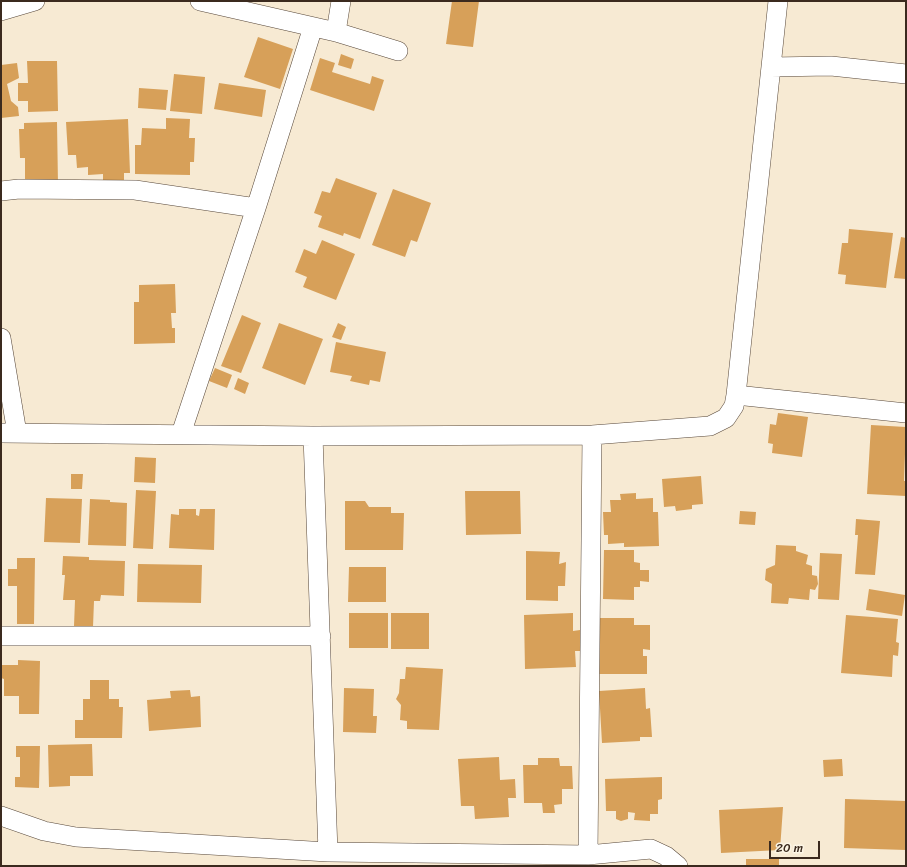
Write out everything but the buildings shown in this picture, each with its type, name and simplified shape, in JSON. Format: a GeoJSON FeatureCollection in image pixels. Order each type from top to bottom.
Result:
{"type":"FeatureCollection","features":[{"type":"Feature","properties":{"kind":"street"},"geometry":{"type":"LineString","coordinates":[[1,11],[35,1]]}},
{"type":"Feature","properties":{"kind":"street"},"geometry":{"type":"LineString","coordinates":[[200,1],[336,32],[398,51]]}},
{"type":"Feature","properties":{"kind":"street"},"geometry":{"type":"LineString","coordinates":[[336,32],[341,1]]}},
{"type":"Feature","properties":{"kind":"street"},"geometry":{"type":"LineString","coordinates":[[1,338],[9,433],[313,436],[592,435],[710,426],[726,418],[734,406],[736,395],[778,1]]}},
{"type":"Feature","properties":{"kind":"street"},"geometry":{"type":"LineString","coordinates":[[181,434],[256,208],[313,27]]}},
{"type":"Feature","properties":{"kind":"street"},"geometry":{"type":"LineString","coordinates":[[771,67],[831,66],[906,74]]}},
{"type":"Feature","properties":{"kind":"street"},"geometry":{"type":"LineString","coordinates":[[1,191],[19,189],[135,190],[256,208]]}},
{"type":"Feature","properties":{"kind":"street"},"geometry":{"type":"LineString","coordinates":[[736,395],[906,413]]}},
{"type":"Feature","properties":{"kind":"street"},"geometry":{"type":"LineString","coordinates":[[588,855],[592,435]]}},
{"type":"Feature","properties":{"kind":"street"},"geometry":{"type":"LineString","coordinates":[[313,436],[328,852]]}},
{"type":"Feature","properties":{"kind":"street"},"geometry":{"type":"LineString","coordinates":[[1,636],[321,636]]}},
{"type":"Feature","properties":{"kind":"street"},"geometry":{"type":"LineString","coordinates":[[1,816],[44,831],[76,837],[328,852],[588,855],[650,849],[666,856],[678,866]]}}]}
